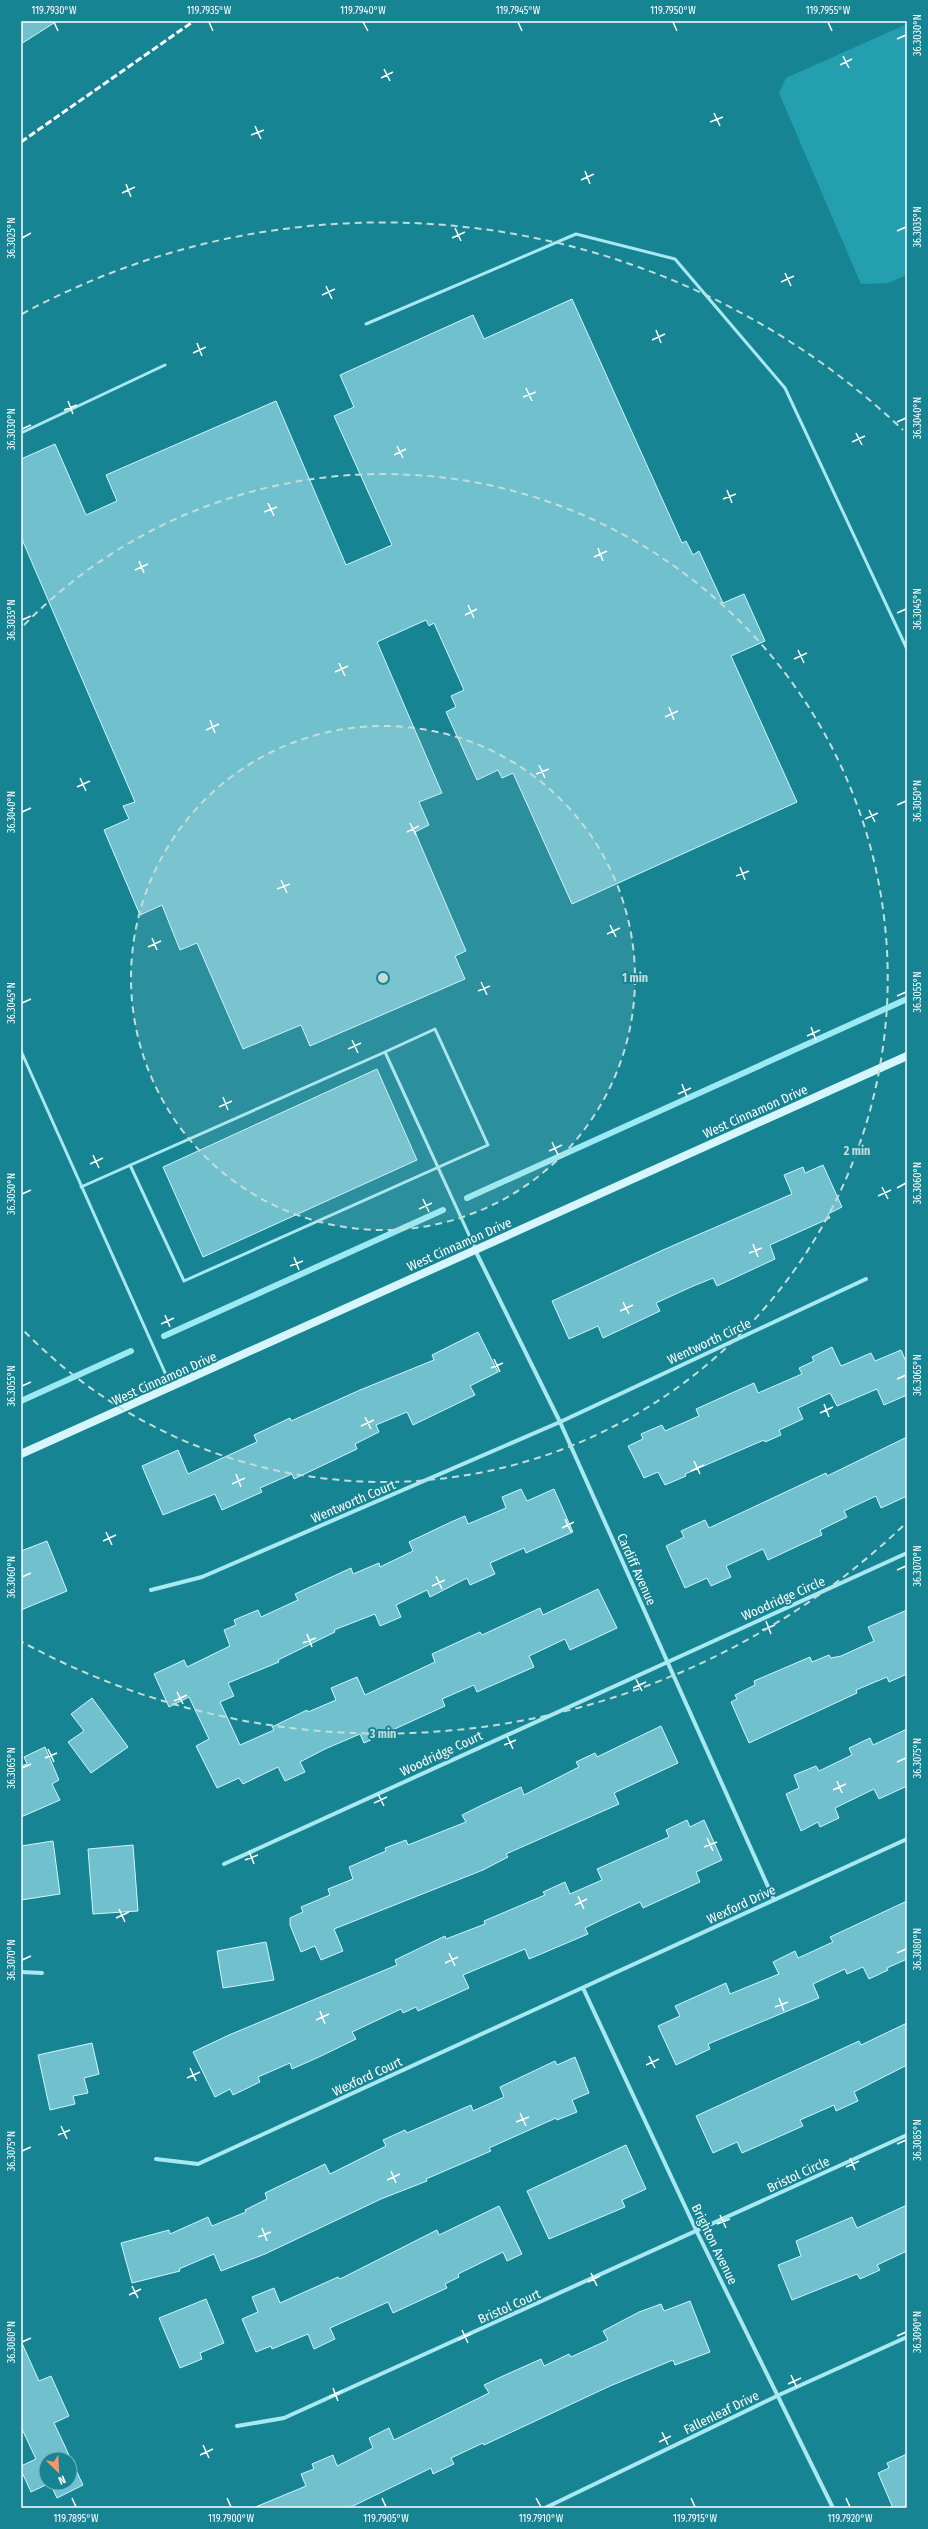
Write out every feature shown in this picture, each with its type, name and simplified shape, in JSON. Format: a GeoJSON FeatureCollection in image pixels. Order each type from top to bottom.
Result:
{"type":"FeatureCollection","features":[{"type":"Feature","properties":{"kind":"main road","name":"West Cinnamon Drive"},"geometry":{"type":"LineString","coordinates":[[21,1454],[172,1388],[907,1056]]}},
{"type":"Feature","properties":{"kind":"street","name":"Cardiff Avenue"},"geometry":{"type":"LineString","coordinates":[[475,1250],[560,1422],[774,1900]]}},
{"type":"Feature","properties":{"kind":"street","name":"Wentworth Circle"},"geometry":{"type":"LineString","coordinates":[[560,1422],[866,1279]]}},
{"type":"Feature","properties":{"kind":"street","name":"Wentworth Court"},"geometry":{"type":"LineString","coordinates":[[151,1590],[202,1577],[560,1422]]}},
{"type":"Feature","properties":{"kind":"street","name":"Woodridge Circle"},"geometry":{"type":"LineString","coordinates":[[667,1661],[907,1553]]}},
{"type":"Feature","properties":{"kind":"street","name":"Woodridge Court"},"geometry":{"type":"LineString","coordinates":[[224,1864],[667,1661]]}},
{"type":"Feature","properties":{"kind":"street","name":"Wexford Drive"},"geometry":{"type":"LineString","coordinates":[[583,1988],[907,1839]]}},
{"type":"Feature","properties":{"kind":"street"},"geometry":{"type":"LineString","coordinates":[[21,1972],[42,1973]]}},
{"type":"Feature","properties":{"kind":"street","name":"Wexford Court"},"geometry":{"type":"LineString","coordinates":[[156,2159],[198,2164],[583,1988]]}},
{"type":"Feature","properties":{"kind":"street","name":"Brighton Avenue"},"geometry":{"type":"LineString","coordinates":[[583,1988],[698,2232],[833,2508]]}},
{"type":"Feature","properties":{"kind":"street","name":"Bristol Circle"},"geometry":{"type":"LineString","coordinates":[[698,2232],[907,2135]]}},
{"type":"Feature","properties":{"kind":"street","name":"Bristol Court"},"geometry":{"type":"LineString","coordinates":[[237,2426],[284,2418],[698,2232]]}},
{"type":"Feature","properties":{"kind":"street","name":"Fallenleaf Drive"},"geometry":{"type":"LineString","coordinates":[[545,2508],[779,2395],[907,2337]]}},
{"type":"Feature","properties":{"kind":"lane"},"geometry":{"type":"LineString","coordinates":[[366,324],[576,234],[675,259],[786,388],[907,649]]}},
{"type":"Feature","properties":{"kind":"lane"},"geometry":{"type":"LineString","coordinates":[[21,433],[165,365]]}},
{"type":"Feature","properties":{"kind":"lane"},"geometry":{"type":"LineString","coordinates":[[81,1187],[130,1165],[385,1052],[435,1029],[488,1145],[184,1281],[130,1165]]}},
{"type":"Feature","properties":{"kind":"lane"},"geometry":{"type":"LineString","coordinates":[[21,1051],[172,1388]]}},
{"type":"Feature","properties":{"kind":"lane"},"geometry":{"type":"LineString","coordinates":[[385,1052],[475,1250]]}},
{"type":"Feature","properties":{"kind":"shaded area"},"geometry":{"type":"Polygon","coordinates":[[[907,24],[907,275],[888,283],[861,284],[779,93],[786,78],[907,24]]]}},
{"type":"Feature","properties":{"kind":"building"},"geometry":{"type":"Polygon","coordinates":[[[21,21],[57,21],[21,44],[21,21]]]}},
{"type":"Feature","properties":{"kind":"building"},"geometry":{"type":"Polygon","coordinates":[[[572,299],[682,543],[686,541],[693,555],[699,551],[723,603],[744,594],[765,641],[731,656],[797,802],[572,904],[513,773],[502,778],[498,770],[477,780],[446,712],[456,707],[451,696],[464,690],[434,623],[429,626],[426,620],[377,642],[442,793],[419,802],[429,825],[415,832],[466,951],[455,956],[465,979],[310,1046],[301,1025],[243,1049],[197,943],[180,950],[162,905],[140,915],[104,830],[129,819],[123,806],[135,802],[21,537],[21,459],[55,444],[86,515],[117,501],[106,475],[276,401],[346,565],[392,545],[334,416],[354,407],[340,375],[473,315],[484,339],[572,299]]]}},
{"type":"Feature","properties":{"kind":"building"},"geometry":{"type":"Polygon","coordinates":[[[377,1069],[417,1160],[203,1257],[163,1167],[377,1069]]]}},
{"type":"Feature","properties":{"kind":"building"},"geometry":{"type":"Polygon","coordinates":[[[823,1165],[842,1207],[828,1214],[830,1218],[770,1245],[775,1259],[717,1286],[713,1278],[656,1303],[660,1311],[603,1338],[598,1326],[569,1339],[552,1301],[663,1250],[792,1194],[784,1175],[803,1167],[805,1173],[823,1165]]]}},
{"type":"Feature","properties":{"kind":"building"},"geometry":{"type":"Polygon","coordinates":[[[478,1332],[498,1372],[470,1386],[475,1395],[413,1425],[407,1412],[376,1425],[379,1432],[355,1444],[357,1449],[294,1479],[292,1474],[260,1488],[262,1492],[222,1510],[215,1494],[163,1515],[142,1466],[178,1450],[188,1474],[257,1442],[254,1435],[290,1418],[291,1421],[360,1390],[434,1360],[432,1355],[478,1332]]]}},
{"type":"Feature","properties":{"kind":"building"},"geometry":{"type":"Polygon","coordinates":[[[832,1347],[841,1366],[871,1353],[875,1361],[901,1350],[907,1364],[907,1395],[884,1405],[877,1389],[837,1406],[830,1393],[798,1408],[803,1419],[779,1430],[781,1435],[765,1442],[764,1440],[685,1474],[686,1476],[665,1485],[658,1472],[644,1478],[628,1446],[643,1439],[641,1434],[662,1425],[665,1431],[699,1416],[696,1409],[754,1383],[758,1393],[802,1374],[799,1368],[814,1361],[812,1357],[832,1347]]]}},
{"type":"Feature","properties":{"kind":"building"},"geometry":{"type":"Polygon","coordinates":[[[907,1437],[907,1496],[881,1508],[876,1496],[844,1511],[847,1517],[820,1530],[822,1535],[768,1560],[763,1549],[726,1566],[731,1577],[711,1586],[707,1578],[685,1588],[666,1546],[684,1537],[681,1531],[705,1520],[709,1528],[826,1473],[827,1476],[907,1437]]]}},
{"type":"Feature","properties":{"kind":"building"},"geometry":{"type":"Polygon","coordinates":[[[521,1489],[527,1501],[554,1489],[573,1532],[526,1553],[524,1548],[490,1563],[495,1574],[470,1585],[467,1578],[430,1597],[427,1590],[396,1605],[401,1617],[380,1626],[375,1614],[334,1630],[335,1632],[278,1660],[279,1662],[228,1683],[234,1696],[220,1702],[240,1745],[274,1730],[272,1727],[307,1710],[308,1712],[336,1700],[331,1688],[357,1677],[365,1695],[435,1662],[432,1654],[480,1632],[482,1635],[540,1608],[543,1615],[598,1589],[617,1628],[570,1650],[565,1639],[529,1656],[534,1667],[477,1692],[474,1685],[442,1699],[445,1706],[364,1743],[360,1734],[325,1749],[300,1762],[305,1772],[285,1781],[278,1767],[243,1784],[239,1778],[217,1788],[196,1746],[209,1739],[189,1697],[169,1707],[154,1674],[184,1660],[187,1667],[230,1646],[224,1630],[236,1625],[234,1620],[258,1610],[261,1617],[298,1600],[295,1594],[351,1568],[353,1574],[379,1563],[380,1567],[413,1551],[409,1542],[451,1522],[465,1516],[468,1524],[506,1508],[502,1497],[521,1489]]]}},
{"type":"Feature","properties":{"kind":"building"},"geometry":{"type":"Polygon","coordinates":[[[47,1541],[67,1591],[21,1610],[21,1551],[47,1541]]]}},
{"type":"Feature","properties":{"kind":"building"},"geometry":{"type":"Polygon","coordinates":[[[907,1610],[907,1674],[889,1682],[887,1677],[856,1690],[857,1693],[749,1743],[731,1702],[737,1699],[735,1695],[755,1685],[754,1681],[810,1657],[812,1662],[829,1655],[831,1658],[841,1656],[874,1641],[868,1627],[907,1610]]]}},
{"type":"Feature","properties":{"kind":"building"},"geometry":{"type":"Polygon","coordinates":[[[92,1698],[128,1747],[91,1773],[68,1742],[84,1731],[71,1714],[92,1698]]]}},
{"type":"Feature","properties":{"kind":"building"},"geometry":{"type":"Polygon","coordinates":[[[661,1726],[678,1763],[614,1793],[619,1804],[506,1854],[508,1857],[483,1870],[334,1929],[343,1951],[321,1960],[315,1946],[301,1952],[290,1925],[290,1918],[303,1912],[301,1907],[330,1895],[328,1889],[353,1879],[349,1867],[386,1851],[385,1848],[406,1840],[408,1845],[466,1822],[462,1815],[482,1805],[521,1787],[524,1795],[579,1767],[576,1762],[595,1753],[597,1757],[661,1726]]]}},
{"type":"Feature","properties":{"kind":"building"},"geometry":{"type":"Polygon","coordinates":[[[907,1729],[907,1786],[879,1799],[874,1789],[835,1808],[839,1818],[820,1827],[818,1822],[801,1831],[786,1794],[799,1788],[794,1775],[816,1766],[819,1771],[852,1755],[849,1748],[870,1738],[873,1745],[907,1729]]]}},
{"type":"Feature","properties":{"kind":"building"},"geometry":{"type":"Polygon","coordinates":[[[45,1747],[59,1780],[52,1784],[60,1800],[21,1817],[21,1766],[27,1764],[24,1757],[45,1747]]]}},
{"type":"Feature","properties":{"kind":"building"},"geometry":{"type":"Polygon","coordinates":[[[687,1820],[690,1827],[704,1820],[722,1860],[696,1872],[700,1882],[643,1908],[640,1902],[585,1928],[588,1934],[529,1959],[525,1949],[463,1975],[469,1988],[418,2011],[416,2007],[403,2013],[401,2009],[352,2032],[356,2039],[319,2057],[292,2069],[290,2063],[258,2077],[260,2082],[233,2095],[230,2089],[215,2097],[193,2052],[229,2035],[397,1965],[395,1960],[445,1936],[446,1939],[485,1924],[484,1921],[545,1895],[543,1892],[565,1882],[570,1894],[602,1880],[597,1869],[669,1837],[666,1830],[687,1820]]]}},
{"type":"Feature","properties":{"kind":"building"},"geometry":{"type":"Polygon","coordinates":[[[53,1841],[60,1894],[21,1900],[21,1846],[53,1841]]]}},
{"type":"Feature","properties":{"kind":"building"},"geometry":{"type":"Polygon","coordinates":[[[133,1845],[138,1911],[93,1914],[88,1849],[133,1845]]]}},
{"type":"Feature","properties":{"kind":"building"},"geometry":{"type":"Polygon","coordinates":[[[907,1901],[907,1959],[887,1968],[888,1970],[869,1979],[863,1967],[847,1974],[845,1969],[813,1984],[819,1998],[708,2044],[710,2049],[676,2065],[658,2026],[680,2016],[675,2006],[726,1983],[730,1994],[779,1974],[773,1962],[795,1951],[798,1958],[833,1942],[830,1937],[907,1901]]]}},
{"type":"Feature","properties":{"kind":"building"},"geometry":{"type":"Polygon","coordinates":[[[266,1942],[274,1980],[223,1988],[217,1951],[266,1942]]]}},
{"type":"Feature","properties":{"kind":"building"},"geometry":{"type":"Polygon","coordinates":[[[907,2023],[907,2065],[854,2092],[858,2101],[836,2111],[834,2105],[800,2120],[803,2126],[742,2153],[737,2142],[713,2153],[696,2116],[859,2041],[861,2045],[907,2023]]]}},
{"type":"Feature","properties":{"kind":"building"},"geometry":{"type":"Polygon","coordinates":[[[92,2043],[99,2074],[84,2078],[88,2093],[73,2096],[75,2104],[50,2110],[38,2055],[92,2043]]]}},
{"type":"Feature","properties":{"kind":"building"},"geometry":{"type":"Polygon","coordinates":[[[575,2057],[589,2093],[572,2100],[577,2112],[557,2120],[556,2118],[489,2148],[491,2151],[426,2179],[427,2181],[381,2199],[265,2254],[221,2271],[214,2254],[179,2269],[180,2271],[132,2283],[121,2243],[169,2230],[170,2234],[208,2217],[212,2226],[246,2212],[245,2210],[267,2199],[265,2193],[325,2164],[330,2174],[386,2146],[383,2140],[405,2130],[407,2133],[471,2105],[473,2111],[504,2097],[500,2087],[555,2061],[557,2065],[575,2057]]]}},
{"type":"Feature","properties":{"kind":"building"},"geometry":{"type":"Polygon","coordinates":[[[626,2145],[646,2189],[622,2200],[625,2207],[549,2239],[527,2191],[626,2145]]]}},
{"type":"Feature","properties":{"kind":"building"},"geometry":{"type":"Polygon","coordinates":[[[907,2205],[907,2251],[877,2265],[880,2270],[860,2279],[857,2274],[792,2300],[778,2265],[801,2256],[796,2241],[852,2217],[857,2228],[907,2205]]]}},
{"type":"Feature","properties":{"kind":"building"},"geometry":{"type":"Polygon","coordinates":[[[499,2206],[522,2254],[507,2261],[503,2252],[458,2274],[459,2277],[445,2284],[447,2288],[393,2313],[388,2302],[330,2328],[335,2339],[314,2349],[308,2334],[272,2349],[271,2346],[256,2352],[242,2319],[258,2312],[252,2297],[274,2288],[280,2303],[338,2277],[340,2279],[437,2230],[439,2235],[499,2206]]]}},
{"type":"Feature","properties":{"kind":"building"},"geometry":{"type":"Polygon","coordinates":[[[206,2299],[224,2343],[200,2353],[202,2359],[180,2368],[159,2318],[206,2299]]]}},
{"type":"Feature","properties":{"kind":"building"},"geometry":{"type":"Polygon","coordinates":[[[690,2301],[710,2352],[675,2365],[673,2360],[610,2386],[484,2445],[483,2443],[451,2458],[454,2464],[433,2474],[431,2468],[349,2508],[253,2508],[306,2486],[301,2474],[314,2469],[312,2464],[333,2455],[337,2466],[373,2448],[369,2438],[389,2428],[394,2440],[489,2393],[484,2385],[503,2376],[541,2359],[544,2366],[569,2354],[571,2357],[608,2340],[603,2331],[639,2312],[661,2304],[664,2311],[690,2301]]]}},
{"type":"Feature","properties":{"kind":"building"},"geometry":{"type":"Polygon","coordinates":[[[21,2341],[39,2381],[51,2376],[69,2416],[54,2423],[67,2451],[38,2451],[38,2489],[31,2492],[21,2470],[21,2466],[36,2459],[21,2427],[21,2341]]]}},
{"type":"Feature","properties":{"kind":"building"},"geometry":{"type":"Polygon","coordinates":[[[907,2454],[907,2508],[893,2508],[878,2473],[889,2468],[887,2463],[907,2454]]]}},
{"type":"Feature","properties":{"kind":"building"},"geometry":{"type":"Polygon","coordinates":[[[78,2474],[83,2485],[78,2488],[78,2474]]]}},
{"type":"Feature","properties":{"kind":"building"},"geometry":{"type":"Polygon","coordinates":[[[54,2491],[71,2491],[57,2498],[54,2491]]]}},
{"type":"Feature","properties":{"kind":"waterway"},"geometry":{"type":"LineString","coordinates":[[467,1198],[907,999]]}},
{"type":"Feature","properties":{"kind":"waterway"},"geometry":{"type":"LineString","coordinates":[[164,1336],[443,1210]]}},
{"type":"Feature","properties":{"kind":"waterway"},"geometry":{"type":"LineString","coordinates":[[21,1401],[131,1351]]}},
{"type":"Feature","properties":{"kind":"railway"},"geometry":{"type":"LineString","coordinates":[[21,142],[194,21]]}}]}
